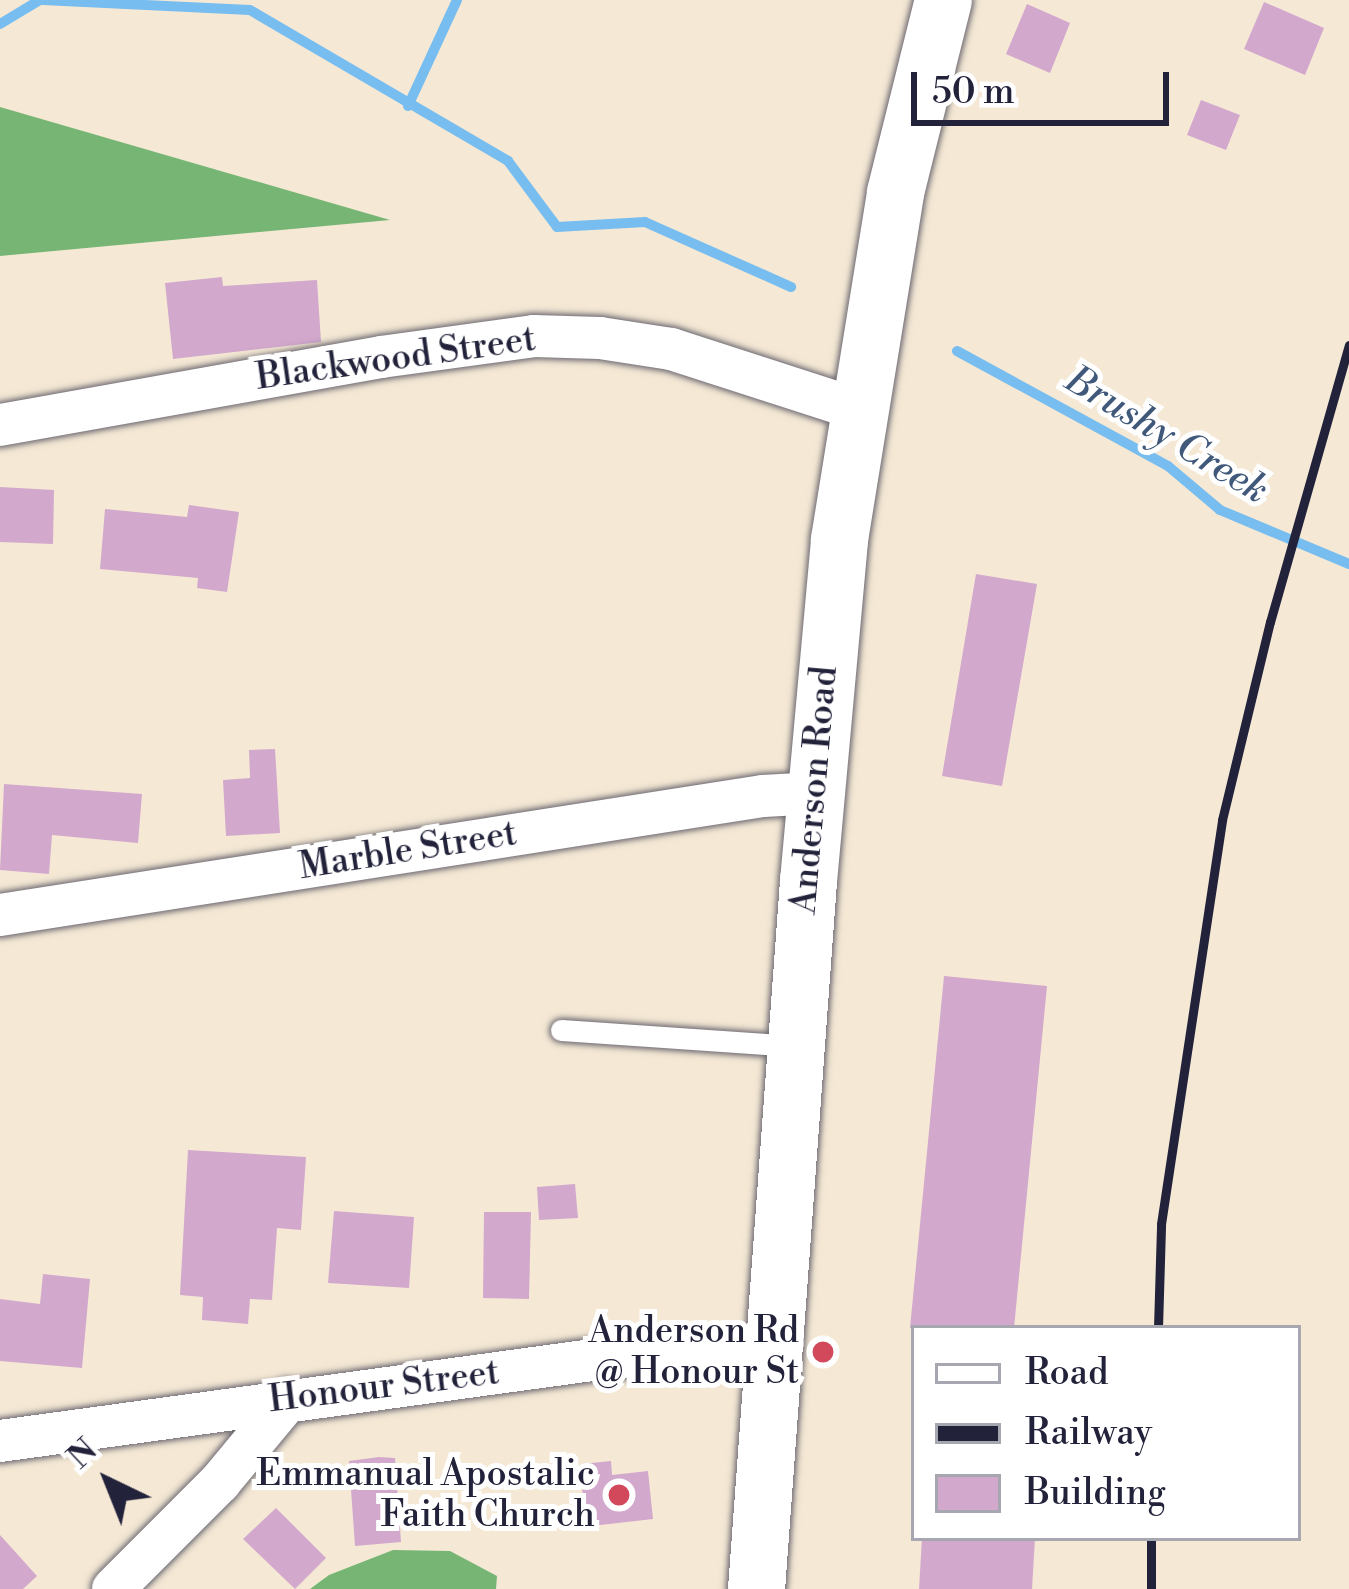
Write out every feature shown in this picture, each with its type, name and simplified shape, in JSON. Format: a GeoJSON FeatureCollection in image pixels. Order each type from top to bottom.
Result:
{"type":"FeatureCollection","features":[{"type":"Feature","properties":{"kind":"main road","name":"Anderson Road"},"geometry":{"type":"LineString","coordinates":[[756,1589],[824,673],[856,409],[895,192],[943,0]]}},
{"type":"Feature","properties":{"kind":"street","name":"Blackwood Street"},"geometry":{"type":"LineString","coordinates":[[0,424],[381,356],[534,336],[599,338],[671,349],[856,409]]}},
{"type":"Feature","properties":{"kind":"street","name":"Marble Street"},"geometry":{"type":"LineString","coordinates":[[0,915],[763,796],[817,793]]}},
{"type":"Feature","properties":{"kind":"street","name":"Honour Street"},"geometry":{"type":"LineString","coordinates":[[0,1441],[614,1357],[770,1355]]}},
{"type":"Feature","properties":{"kind":"street"},"geometry":{"type":"LineString","coordinates":[[113,1589],[220,1482],[288,1400]]}},
{"type":"Feature","properties":{"kind":"lane"},"geometry":{"type":"LineString","coordinates":[[561,1030],[796,1046]]}},
{"type":"Feature","properties":{"kind":"green space"},"geometry":{"type":"Polygon","coordinates":[[[0,107],[390,220],[0,256],[0,107]]]}},
{"type":"Feature","properties":{"kind":"green space"},"geometry":{"type":"Polygon","coordinates":[[[393,1550],[450,1551],[497,1576],[496,1589],[310,1589],[329,1575],[393,1550]]]}},
{"type":"Feature","properties":{"kind":"building"},"geometry":{"type":"Polygon","coordinates":[[[1264,2],[1324,28],[1305,75],[1244,49],[1264,2]]]}},
{"type":"Feature","properties":{"kind":"building"},"geometry":{"type":"Polygon","coordinates":[[[1027,4],[1070,23],[1050,73],[1006,54],[1027,4]]]}},
{"type":"Feature","properties":{"kind":"building"},"geometry":{"type":"Polygon","coordinates":[[[1201,100],[1240,115],[1226,150],[1187,135],[1201,100]]]}},
{"type":"Feature","properties":{"kind":"building"},"geometry":{"type":"Polygon","coordinates":[[[222,277],[223,286],[317,280],[321,342],[173,359],[165,283],[222,277]]]}},
{"type":"Feature","properties":{"kind":"building"},"geometry":{"type":"Polygon","coordinates":[[[0,487],[54,490],[53,544],[0,542],[0,487]]]}},
{"type":"Feature","properties":{"kind":"building"},"geometry":{"type":"Polygon","coordinates":[[[189,505],[239,512],[227,592],[197,588],[198,578],[100,569],[105,509],[187,517],[189,505]]]}},
{"type":"Feature","properties":{"kind":"building"},"geometry":{"type":"Polygon","coordinates":[[[976,574],[1037,584],[1002,786],[942,776],[976,574]]]}},
{"type":"Feature","properties":{"kind":"building"},"geometry":{"type":"Polygon","coordinates":[[[275,749],[280,833],[226,836],[223,780],[250,778],[249,750],[275,749]]]}},
{"type":"Feature","properties":{"kind":"building"},"geometry":{"type":"Polygon","coordinates":[[[4,784],[142,794],[138,843],[52,835],[49,874],[0,870],[4,784]]]}},
{"type":"Feature","properties":{"kind":"building"},"geometry":{"type":"Polygon","coordinates":[[[944,976],[1047,986],[1014,1325],[910,1328],[944,976]]]}},
{"type":"Feature","properties":{"kind":"building"},"geometry":{"type":"Polygon","coordinates":[[[188,1150],[306,1157],[301,1230],[277,1228],[272,1300],[250,1299],[248,1324],[202,1320],[203,1297],[180,1295],[188,1150]]]}},
{"type":"Feature","properties":{"kind":"building"},"geometry":{"type":"Polygon","coordinates":[[[575,1184],[578,1218],[539,1220],[537,1187],[575,1184]]]}},
{"type":"Feature","properties":{"kind":"building"},"geometry":{"type":"Polygon","coordinates":[[[334,1211],[414,1217],[409,1288],[328,1283],[334,1211]]]}},
{"type":"Feature","properties":{"kind":"building"},"geometry":{"type":"Polygon","coordinates":[[[484,1212],[531,1212],[529,1299],[483,1298],[484,1212]]]}},
{"type":"Feature","properties":{"kind":"building"},"geometry":{"type":"Polygon","coordinates":[[[43,1274],[90,1279],[82,1368],[0,1361],[0,1299],[40,1304],[43,1274]]]}},
{"type":"Feature","properties":{"kind":"building"},"geometry":{"type":"Polygon","coordinates":[[[395,1458],[401,1542],[355,1546],[349,1461],[395,1458]]]}},
{"type":"Feature","properties":{"kind":"building","name":"Emmanual Apostalic Faith Church"},"geometry":{"type":"Polygon","coordinates":[[[611,1461],[612,1475],[648,1471],[653,1519],[583,1527],[582,1464],[611,1461]]]}},
{"type":"Feature","properties":{"kind":"building"},"geometry":{"type":"Polygon","coordinates":[[[276,1508],[326,1558],[295,1589],[243,1539],[276,1508]]]}},
{"type":"Feature","properties":{"kind":"building"},"geometry":{"type":"Polygon","coordinates":[[[0,1535],[37,1576],[23,1589],[0,1589],[0,1535]]]}},
{"type":"Feature","properties":{"kind":"building"},"geometry":{"type":"Polygon","coordinates":[[[922,1541],[1035,1541],[1032,1589],[919,1589],[922,1541]]]}},
{"type":"Feature","properties":{"kind":"waterway","name":"Brushy Creek"},"geometry":{"type":"LineString","coordinates":[[0,24],[40,0]]}},
{"type":"Feature","properties":{"kind":"waterway","name":"Brushy Creek"},"geometry":{"type":"LineString","coordinates":[[43,0],[250,10],[508,161],[557,227],[645,222],[791,287]]}},
{"type":"Feature","properties":{"kind":"waterway"},"geometry":{"type":"LineString","coordinates":[[408,106],[457,0]]}},
{"type":"Feature","properties":{"kind":"waterway","name":"Brushy Creek"},"geometry":{"type":"LineString","coordinates":[[957,351],[1168,466],[1220,510],[1349,564]]}},
{"type":"Feature","properties":{"kind":"railway"},"geometry":{"type":"LineString","coordinates":[[1158,1325],[1161,1224],[1222,820],[1270,622],[1349,345]]}},
{"type":"Feature","properties":{"kind":"railway"},"geometry":{"type":"LineString","coordinates":[[1151,1541],[1151,1589]]}},
{"type":"Feature","properties":{"kind":"place","name":"Anderson Rd @ Honour St"},"geometry":{"type":"Point","coordinates":[823,1352]}},
{"type":"Feature","properties":{"kind":"place","name":"Emmanual Apostalic Faith Church"},"geometry":{"type":"Point","coordinates":[619,1495]}}]}
